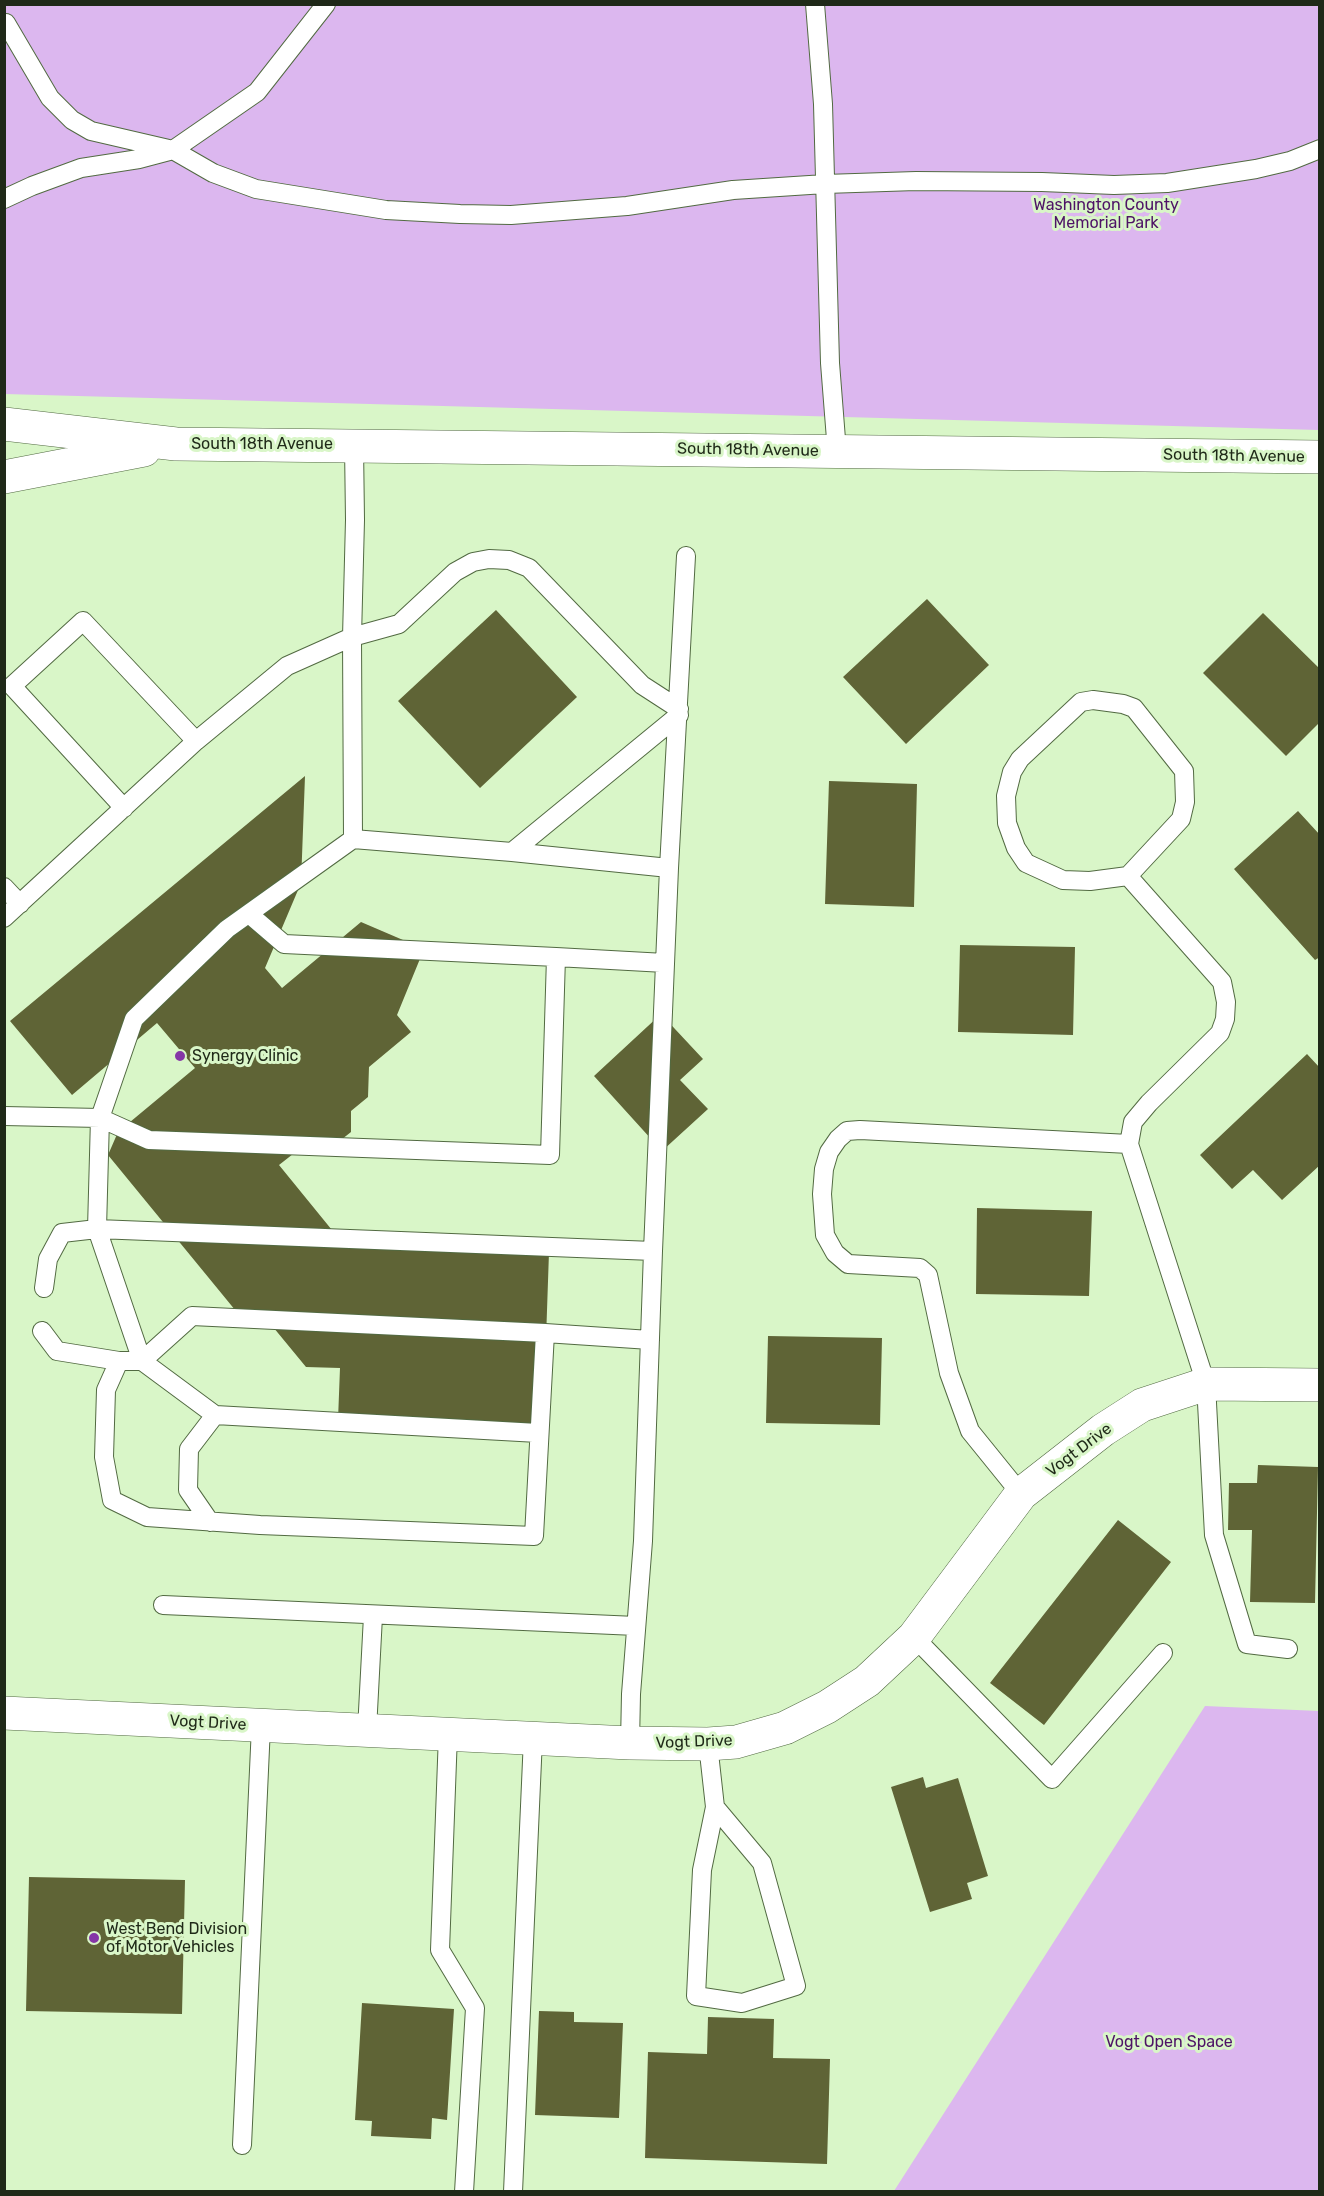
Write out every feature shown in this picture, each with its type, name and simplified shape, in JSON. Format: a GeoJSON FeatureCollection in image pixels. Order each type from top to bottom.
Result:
{"type":"FeatureCollection","features":[{"type":"Feature","properties":{"kind":"street","name":"South 18th Avenue"},"geometry":{"type":"LineString","coordinates":[[4,424],[176,444],[354,444],[1320,457]]}},
{"type":"Feature","properties":{"kind":"street","name":"South 18th Avenue"},"geometry":{"type":"LineString","coordinates":[[4,477],[176,444]]}},
{"type":"Feature","properties":{"kind":"street","name":"Vogt Drive"},"geometry":{"type":"LineString","coordinates":[[4,1713],[630,1743],[736,1742],[785,1728],[827,1707],[867,1681],[914,1636],[1021,1494],[1103,1430],[1142,1405],[1206,1384],[1320,1385]]}},
{"type":"Feature","properties":{"kind":"lane"},"geometry":{"type":"LineString","coordinates":[[4,199],[81,168],[139,159],[173,150],[257,92],[326,4]]}},
{"type":"Feature","properties":{"kind":"lane"},"geometry":{"type":"LineString","coordinates":[[815,4],[822,104],[830,363],[837,452]]}},
{"type":"Feature","properties":{"kind":"lane"},"geometry":{"type":"LineString","coordinates":[[5,17],[50,98],[72,120],[91,131],[173,150],[213,173],[256,189],[386,210],[511,215],[559,213],[627,206],[734,190],[825,184],[916,181],[1114,185],[1167,183],[1256,169],[1290,161],[1320,149]]}},
{"type":"Feature","properties":{"kind":"lane"},"geometry":{"type":"LineString","coordinates":[[353,839],[354,444]]}},
{"type":"Feature","properties":{"kind":"lane"},"geometry":{"type":"LineString","coordinates":[[630,1743],[631,1694],[643,1541],[664,963],[686,556]]}},
{"type":"Feature","properties":{"kind":"lane"},"geometry":{"type":"LineString","coordinates":[[4,918],[196,741],[287,666],[352,637],[399,624],[455,572],[472,562],[489,559],[509,560],[529,568],[642,685],[679,712]]}},
{"type":"Feature","properties":{"kind":"lane"},"geometry":{"type":"LineString","coordinates":[[124,808],[12,686],[83,621],[196,741]]}},
{"type":"Feature","properties":{"kind":"lane"},"geometry":{"type":"LineString","coordinates":[[1109,701],[1134,708],[1184,771],[1185,802],[1181,819],[1128,876],[1090,881],[1064,880],[1026,863],[1016,848],[1007,823],[1006,795],[1012,772],[1020,759],[1081,702],[1109,701]]}},
{"type":"Feature","properties":{"kind":"lane"},"geometry":{"type":"LineString","coordinates":[[512,852],[679,712]]}},
{"type":"Feature","properties":{"kind":"lane"},"geometry":{"type":"LineString","coordinates":[[538,1432],[215,1414],[142,1361],[97,1229],[100,1118],[134,1019],[227,929],[353,839],[669,868]]}},
{"type":"Feature","properties":{"kind":"lane"},"geometry":{"type":"LineString","coordinates":[[1128,876],[1222,982],[1227,1002],[1220,1033],[1149,1103],[1133,1122],[1130,1144],[1206,1384],[1214,1534],[1247,1644],[1288,1649]]}},
{"type":"Feature","properties":{"kind":"lane"},"geometry":{"type":"LineString","coordinates":[[4,887],[20,904]]}},
{"type":"Feature","properties":{"kind":"lane"},"geometry":{"type":"LineString","coordinates":[[249,914],[284,944],[664,963]]}},
{"type":"Feature","properties":{"kind":"lane"},"geometry":{"type":"LineString","coordinates":[[4,1116],[100,1118],[149,1140],[550,1155],[556,957]]}},
{"type":"Feature","properties":{"kind":"lane"},"geometry":{"type":"LineString","coordinates":[[1021,1494],[970,1431],[949,1373],[928,1275],[920,1268],[848,1264],[835,1253],[825,1235],[822,1194],[826,1161],[829,1152],[847,1131],[860,1130],[1130,1144]]}},
{"type":"Feature","properties":{"kind":"lane"},"geometry":{"type":"LineString","coordinates":[[44,1288],[48,1259],[62,1233],[97,1229],[652,1251]]}},
{"type":"Feature","properties":{"kind":"lane"},"geometry":{"type":"LineString","coordinates":[[42,1332],[57,1351],[119,1361],[142,1361],[192,1316],[650,1340]]}},
{"type":"Feature","properties":{"kind":"lane"},"geometry":{"type":"LineString","coordinates":[[119,1361],[106,1390],[104,1457],[112,1500],[147,1517],[260,1525],[534,1536],[545,1333]]}},
{"type":"Feature","properties":{"kind":"lane"},"geometry":{"type":"LineString","coordinates":[[210,1522],[188,1490],[189,1449],[215,1414]]}},
{"type":"Feature","properties":{"kind":"lane"},"geometry":{"type":"LineString","coordinates":[[163,1605],[636,1626]]}},
{"type":"Feature","properties":{"kind":"lane"},"geometry":{"type":"LineString","coordinates":[[367,1730],[373,1616]]}},
{"type":"Feature","properties":{"kind":"lane"},"geometry":{"type":"LineString","coordinates":[[914,1636],[1052,1779],[1163,1653]]}},
{"type":"Feature","properties":{"kind":"lane"},"geometry":{"type":"LineString","coordinates":[[242,2145],[261,1726]]}},
{"type":"Feature","properties":{"kind":"lane"},"geometry":{"type":"LineString","coordinates":[[448,1734],[440,1950],[475,2008],[464,2192]]}},
{"type":"Feature","properties":{"kind":"lane"},"geometry":{"type":"LineString","coordinates":[[513,2192],[532,1738]]}},
{"type":"Feature","properties":{"kind":"lane"},"geometry":{"type":"LineString","coordinates":[[708,1744],[715,1807],[702,1870],[696,1996],[741,2002],[795,1986],[762,1863],[715,1807]]}},
{"type":"Feature","properties":{"kind":"green space","name":"Washington County Memorial Park"},"geometry":{"type":"Polygon","coordinates":[[[5,5],[1319,5],[1319,430],[5,394],[5,5]]]}},
{"type":"Feature","properties":{"kind":"green space","name":"Vogt Open Space"},"geometry":{"type":"Polygon","coordinates":[[[1205,1706],[1319,1711],[1319,2191],[894,2191],[1205,1706]]]}},
{"type":"Feature","properties":{"kind":"building"},"geometry":{"type":"Polygon","coordinates":[[[927,599],[989,665],[906,744],[843,677],[927,599]]]}},
{"type":"Feature","properties":{"kind":"building"},"geometry":{"type":"Polygon","coordinates":[[[496,610],[577,697],[480,788],[398,701],[496,610]]]}},
{"type":"Feature","properties":{"kind":"building"},"geometry":{"type":"Polygon","coordinates":[[[1263,613],[1320,669],[1320,722],[1286,756],[1203,673],[1263,613]]]}},
{"type":"Feature","properties":{"kind":"building"},"geometry":{"type":"Polygon","coordinates":[[[305,776],[301,883],[265,968],[282,988],[361,922],[424,949],[397,1015],[411,1032],[369,1067],[368,1097],[351,1111],[351,1132],[327,1151],[307,1143],[279,1165],[336,1235],[549,1252],[543,1427],[338,1420],[340,1368],[306,1367],[264,1316],[240,1316],[108,1155],[118,1132],[195,1068],[157,1023],[72,1095],[10,1021],[305,776]]]}},
{"type":"Feature","properties":{"kind":"building"},"geometry":{"type":"Polygon","coordinates":[[[829,781],[917,784],[914,907],[825,904],[829,781]]]}},
{"type":"Feature","properties":{"kind":"building"},"geometry":{"type":"Polygon","coordinates":[[[1298,811],[1320,835],[1320,957],[1315,960],[1234,869],[1298,811]]]}},
{"type":"Feature","properties":{"kind":"building"},"geometry":{"type":"Polygon","coordinates":[[[960,945],[1075,947],[1073,1035],[958,1032],[960,945]]]}},
{"type":"Feature","properties":{"kind":"building"},"geometry":{"type":"Polygon","coordinates":[[[661,1014],[703,1059],[680,1080],[708,1109],[662,1151],[594,1076],[661,1014]]]}},
{"type":"Feature","properties":{"kind":"building"},"geometry":{"type":"Polygon","coordinates":[[[1307,1054],[1320,1068],[1320,1165],[1282,1200],[1253,1170],[1232,1189],[1200,1155],[1307,1054]]]}},
{"type":"Feature","properties":{"kind":"building"},"geometry":{"type":"Polygon","coordinates":[[[977,1208],[1092,1211],[1089,1296],[976,1294],[977,1208]]]}},
{"type":"Feature","properties":{"kind":"building"},"geometry":{"type":"Polygon","coordinates":[[[768,1336],[882,1338],[880,1425],[766,1423],[768,1336]]]}},
{"type":"Feature","properties":{"kind":"building"},"geometry":{"type":"Polygon","coordinates":[[[1258,1465],[1318,1467],[1315,1603],[1250,1602],[1252,1530],[1228,1530],[1229,1483],[1257,1483],[1258,1465]]]}},
{"type":"Feature","properties":{"kind":"building"},"geometry":{"type":"Polygon","coordinates":[[[1118,1520],[1171,1562],[1044,1725],[990,1683],[1118,1520]]]}},
{"type":"Feature","properties":{"kind":"building"},"geometry":{"type":"Polygon","coordinates":[[[923,1777],[926,1788],[958,1778],[988,1876],[967,1883],[972,1899],[930,1912],[891,1787],[923,1777]]]}},
{"type":"Feature","properties":{"kind":"building"},"geometry":{"type":"Polygon","coordinates":[[[29,1877],[185,1880],[182,2014],[26,2011],[29,1877]]]}},
{"type":"Feature","properties":{"kind":"building"},"geometry":{"type":"Polygon","coordinates":[[[362,2003],[454,2009],[447,2120],[432,2118],[431,2139],[371,2136],[372,2121],[355,2120],[362,2003]]]}},
{"type":"Feature","properties":{"kind":"building"},"geometry":{"type":"Polygon","coordinates":[[[539,2011],[574,2012],[574,2022],[623,2023],[619,2118],[535,2115],[539,2011]]]}},
{"type":"Feature","properties":{"kind":"building"},"geometry":{"type":"Polygon","coordinates":[[[708,2017],[774,2019],[773,2058],[830,2059],[827,2164],[645,2158],[648,2052],[707,2054],[708,2017]]]}},
{"type":"Feature","properties":{"kind":"place","name":"Synergy Clinic"},"geometry":{"type":"Point","coordinates":[180,1056]}},
{"type":"Feature","properties":{"kind":"place","name":"West Bend Division of Motor Vehicles"},"geometry":{"type":"Point","coordinates":[94,1938]}}]}
